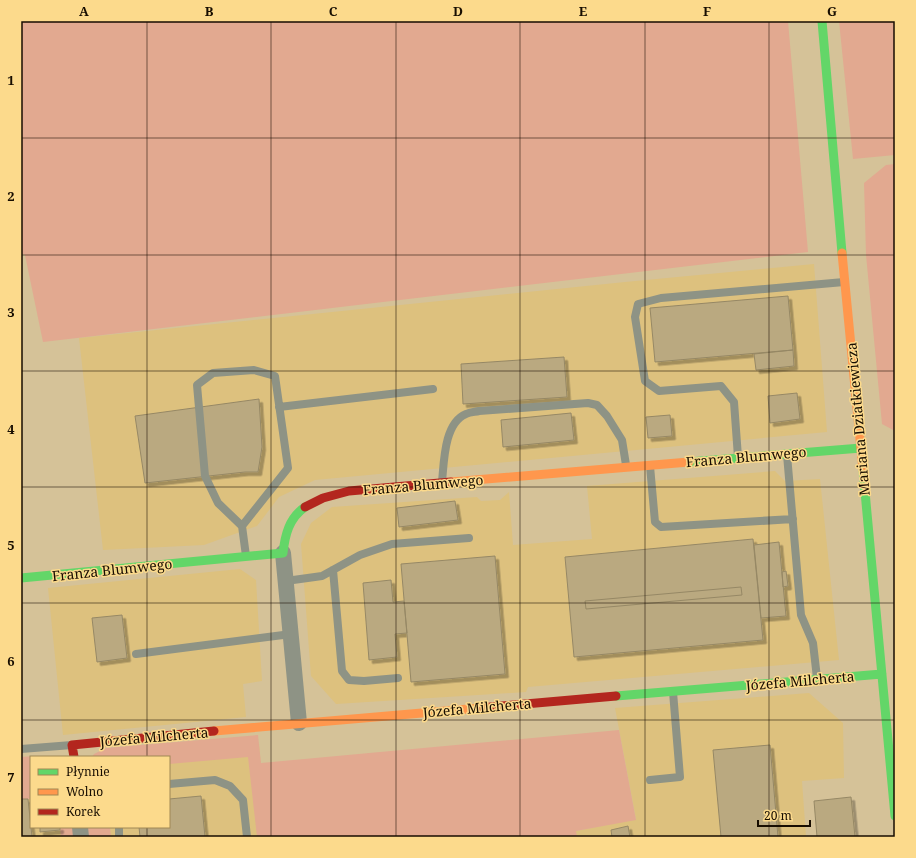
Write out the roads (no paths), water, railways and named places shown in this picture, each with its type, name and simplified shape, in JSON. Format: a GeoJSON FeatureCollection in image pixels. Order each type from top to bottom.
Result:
{"type":"FeatureCollection","features":[{"type":"Feature","properties":{"kind":"street","name":"Mariana Dziatkiewicza"},"geometry":{"type":"LineString","coordinates":[[822,21],[861,448],[885,673],[895,816]]}},
{"type":"Feature","properties":{"kind":"street","name":"Franza Blumwego"},"geometry":{"type":"LineString","coordinates":[[21,578],[283,553],[286,530],[293,519],[309,504],[319,499],[332,494],[349,491],[861,448]]}},
{"type":"Feature","properties":{"kind":"street"},"geometry":{"type":"LineString","coordinates":[[283,553],[299,723]]}},
{"type":"Feature","properties":{"kind":"street","name":"Józefa Milcherta"},"geometry":{"type":"LineString","coordinates":[[72,745],[299,723],[885,673]]}},
{"type":"Feature","properties":{"kind":"street"},"geometry":{"type":"LineString","coordinates":[[72,745],[74,756]]}},
{"type":"Feature","properties":{"kind":"lane"},"geometry":{"type":"LineString","coordinates":[[739,458],[734,402],[721,386],[659,391],[644,381],[635,316],[638,304],[661,298],[845,282]]}},
{"type":"Feature","properties":{"kind":"lane"},"geometry":{"type":"LineString","coordinates":[[242,526],[288,468],[275,376],[254,370],[213,373],[197,385],[205,476],[218,503],[242,526],[246,557]]}},
{"type":"Feature","properties":{"kind":"lane"},"geometry":{"type":"LineString","coordinates":[[279,407],[433,389]]}},
{"type":"Feature","properties":{"kind":"lane"},"geometry":{"type":"LineString","coordinates":[[442,483],[446,447],[454,423],[466,414],[479,411],[588,403],[597,405],[608,416],[622,440],[626,467]]}},
{"type":"Feature","properties":{"kind":"lane"},"geometry":{"type":"LineString","coordinates":[[787,454],[801,615],[813,643],[817,679]]}},
{"type":"Feature","properties":{"kind":"lane"},"geometry":{"type":"LineString","coordinates":[[650,465],[655,522],[661,527],[793,519]]}},
{"type":"Feature","properties":{"kind":"lane"},"geometry":{"type":"LineString","coordinates":[[286,581],[322,576],[360,555],[392,544],[469,538]]}},
{"type":"Feature","properties":{"kind":"lane"},"geometry":{"type":"LineString","coordinates":[[333,570],[342,671],[349,680],[364,681],[398,678]]}},
{"type":"Feature","properties":{"kind":"lane"},"geometry":{"type":"LineString","coordinates":[[136,654],[291,634]]}},
{"type":"Feature","properties":{"kind":"lane"},"geometry":{"type":"LineString","coordinates":[[650,780],[680,777],[673,691]]}},
{"type":"Feature","properties":{"kind":"lane"},"geometry":{"type":"LineString","coordinates":[[21,749],[72,745]]}},
{"type":"Feature","properties":{"kind":"lane"},"geometry":{"type":"LineString","coordinates":[[170,784],[215,780],[230,786],[243,800],[247,837]]}}]}
